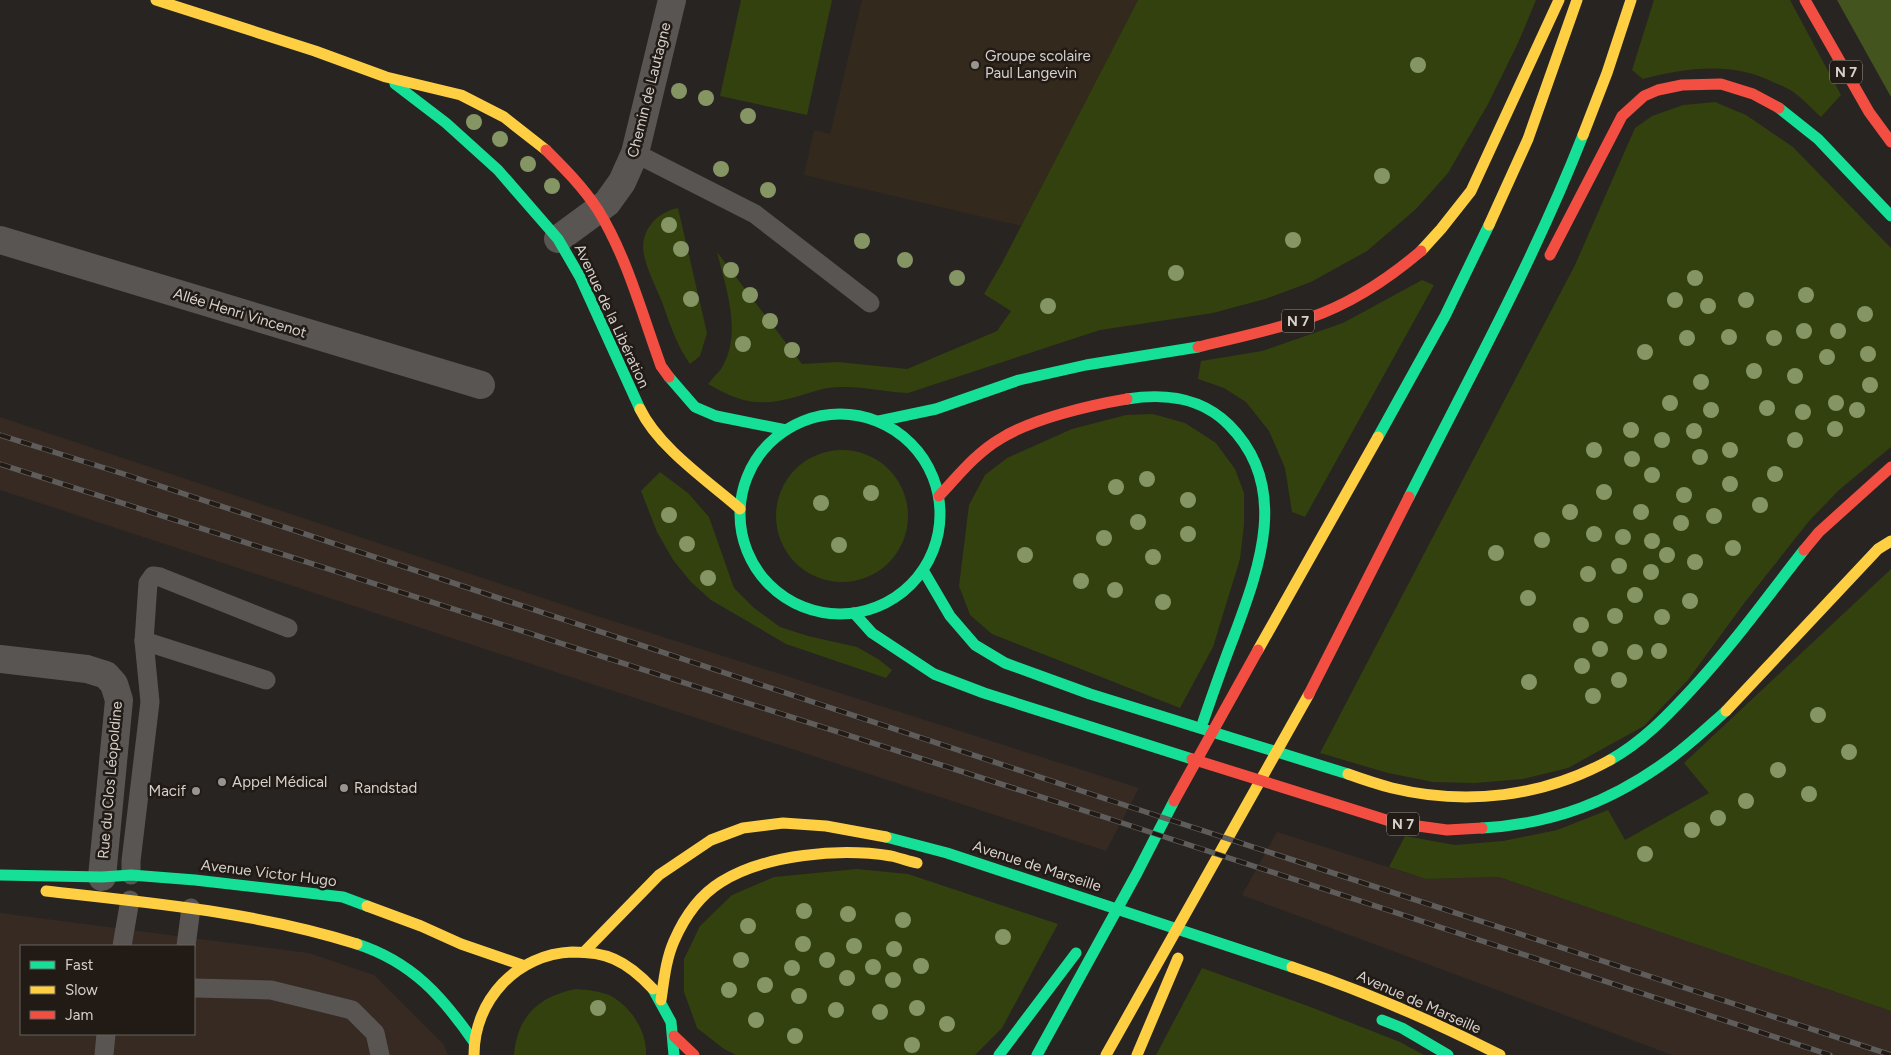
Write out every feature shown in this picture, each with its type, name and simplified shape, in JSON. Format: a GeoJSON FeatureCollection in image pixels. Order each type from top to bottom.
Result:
{"type":"FeatureCollection","features":[{"type":"Feature","properties":{"kind":"main road","name":"Avenue de la Libération"},"geometry":{"type":"LineString","coordinates":[[156,0],[315,51],[386,77],[461,95],[504,117],[540,144],[575,179],[598,211],[621,255],[661,366],[681,392],[695,407],[716,416],[786,430]]}},
{"type":"Feature","properties":{"kind":"main road","name":"N 7"},"geometry":{"type":"LineString","coordinates":[[879,421],[936,408],[1019,380],[1086,365],[1189,349],[1260,332],[1311,318],[1359,295],[1383,280],[1420,252],[1471,191],[1559,0]]}},
{"type":"Feature","properties":{"kind":"main road"},"geometry":{"type":"LineString","coordinates":[[1037,1055],[1137,873],[1179,792],[1445,316],[1494,216],[1528,139],[1578,0]]}},
{"type":"Feature","properties":{"kind":"main road"},"geometry":{"type":"LineString","coordinates":[[1106,1055],[1318,678],[1517,282],[1566,178],[1607,73],[1630,0]]}},
{"type":"Feature","properties":{"kind":"main road","name":"N 7"},"geometry":{"type":"LineString","coordinates":[[1805,0],[1869,112],[1891,142]]}},
{"type":"Feature","properties":{"kind":"main road","name":"Avenue de la Libération"},"geometry":{"type":"LineString","coordinates":[[386,77],[446,123],[498,170],[558,239],[580,277],[630,389],[648,424],[670,448],[740,510]]}},
{"type":"Feature","properties":{"kind":"main road"},"geometry":{"type":"LineString","coordinates":[[1542,269],[1622,116],[1639,98],[1658,90],[1682,84],[1729,86],[1757,96],[1772,104],[1810,132],[1891,216]]}},
{"type":"Feature","properties":{"kind":"main road"},"geometry":{"type":"LineString","coordinates":[[1418,481],[1508,329]]}},
{"type":"Feature","properties":{"kind":"main road"},"geometry":{"type":"LineString","coordinates":[[939,496],[977,455],[999,439],[1023,426],[1109,402],[1137,396],[1174,396],[1204,406],[1232,427],[1251,454],[1262,482],[1266,515],[1265,538],[1259,568],[1179,792]]}},
{"type":"Feature","properties":{"kind":"main road"},"geometry":{"type":"LineString","coordinates":[[831,414],[856,414],[879,421],[900,434],[918,451],[931,472],[939,496],[940,522],[934,547],[924,570],[904,591],[880,606],[854,613],[824,613],[797,604],[772,588],[754,565],[743,538],[740,510],[746,478],[762,451],[786,430],[807,419],[831,414]]}},
{"type":"Feature","properties":{"kind":"main road","name":"N 7"},"geometry":{"type":"LineString","coordinates":[[924,570],[950,616],[975,645],[1005,663],[1090,694],[1392,788],[1442,796],[1491,797],[1537,790],[1592,770],[1631,748],[1664,718],[1713,666],[1819,532],[1891,467]]}},
{"type":"Feature","properties":{"kind":"main road","name":"N 7"},"geometry":{"type":"LineString","coordinates":[[854,613],[872,633],[934,674],[984,694],[1396,823],[1447,830],[1501,827],[1546,820],[1589,806],[1626,788],[1671,758],[1726,711],[1878,549],[1891,541]]}},
{"type":"Feature","properties":{"kind":"main road"},"geometry":{"type":"LineString","coordinates":[[1137,1055],[1186,947],[1237,822]]}},
{"type":"Feature","properties":{"kind":"main road","name":"Avenue de Marseille"},"geometry":{"type":"LineString","coordinates":[[585,951],[659,875],[711,840],[743,828],[760,825],[783,823],[826,826],[880,835],[947,853],[1321,977],[1443,1026],[1500,1055]]}},
{"type":"Feature","properties":{"kind":"main road"},"geometry":{"type":"LineString","coordinates":[[661,1000],[670,952],[676,935],[686,919],[696,904],[709,892],[723,881],[742,871],[763,864],[785,860],[840,854],[888,856],[929,866]]}},
{"type":"Feature","properties":{"kind":"main road"},"geometry":{"type":"LineString","coordinates":[[999,1055],[1137,873]]}},
{"type":"Feature","properties":{"kind":"main road","name":"Avenue Victor Hugo"},"geometry":{"type":"LineString","coordinates":[[0,876],[102,877],[131,875],[195,880],[343,897],[421,926],[461,944],[522,965]]}},
{"type":"Feature","properties":{"kind":"main road"},"geometry":{"type":"LineString","coordinates":[[0,885],[18,887]]}},
{"type":"Feature","properties":{"kind":"main road"},"geometry":{"type":"LineString","coordinates":[[37,890],[245,914],[307,928],[373,950],[401,964],[432,989],[458,1018],[474,1042]]}},
{"type":"Feature","properties":{"kind":"main road"},"geometry":{"type":"LineString","coordinates":[[1097,921],[1116,927]]}},
{"type":"Feature","properties":{"kind":"main road"},"geometry":{"type":"LineString","coordinates":[[1153,939],[1186,947]]}},
{"type":"Feature","properties":{"kind":"main road"},"geometry":{"type":"LineString","coordinates":[[474,1055],[474,1042],[481,1011],[498,985],[522,965],[542,956],[563,951],[585,951],[608,956],[629,966],[646,981],[661,1000],[669,1017],[674,1036],[674,1055]]}},
{"type":"Feature","properties":{"kind":"main road","name":"Avenue de Marseille"},"geometry":{"type":"LineString","coordinates":[[1375,1017],[1402,1028],[1448,1055]]}},
{"type":"Feature","properties":{"kind":"main road"},"geometry":{"type":"LineString","coordinates":[[674,1036],[694,1055]]}},
{"type":"Feature","properties":{"kind":"street","name":"Chemin de Lautagne"},"geometry":{"type":"LineString","coordinates":[[558,239],[607,204],[622,182],[635,152],[672,0]]}},
{"type":"Feature","properties":{"kind":"street","name":"Allée Henri Vincenot"},"geometry":{"type":"LineString","coordinates":[[0,240],[480,386]]}},
{"type":"Feature","properties":{"kind":"street","name":"Rue du Clos Léopoldine"},"geometry":{"type":"LineString","coordinates":[[0,659],[86,669],[106,674],[114,684],[119,700],[102,877]]}},
{"type":"Feature","properties":{"kind":"lane"},"geometry":{"type":"LineString","coordinates":[[635,152],[755,214],[870,302]]}},
{"type":"Feature","properties":{"kind":"lane"},"geometry":{"type":"LineString","coordinates":[[131,875],[150,702],[144,641],[148,582],[153,576],[160,577],[288,628]]}},
{"type":"Feature","properties":{"kind":"lane"},"geometry":{"type":"LineString","coordinates":[[144,641],[266,680]]}},
{"type":"Feature","properties":{"kind":"lane"},"geometry":{"type":"LineString","coordinates":[[122,945],[130,900]]}},
{"type":"Feature","properties":{"kind":"lane"},"geometry":{"type":"LineString","coordinates":[[186,945],[191,908]]}},
{"type":"Feature","properties":{"kind":"lane"},"geometry":{"type":"LineString","coordinates":[[195,988],[271,990],[352,1010],[375,1033],[380,1055]]}},
{"type":"Feature","properties":{"kind":"lane"},"geometry":{"type":"LineString","coordinates":[[104,1055],[106,1035]]}},
{"type":"Feature","properties":{"kind":"shaded area","name":"Groupe scolaire Paul Langevin"},"geometry":{"type":"Polygon","coordinates":[[[862,0],[1138,0],[1021,226],[804,175],[814,130],[830,134],[862,0]]]}},
{"type":"Feature","properties":{"kind":"shaded area"},"geometry":{"type":"Polygon","coordinates":[[[0,417],[597,616],[1139,788],[1106,851],[592,684],[0,490],[0,417]]]}},
{"type":"Feature","properties":{"kind":"shaded area"},"geometry":{"type":"Polygon","coordinates":[[[1277,832],[1426,879],[1499,877],[1891,1011],[1891,1055],[1672,1055],[1242,895],[1277,832]]]}},
{"type":"Feature","properties":{"kind":"shaded area"},"geometry":{"type":"Polygon","coordinates":[[[0,913],[309,953],[374,975],[444,1045],[448,1055],[0,1055],[0,913]]]}},
{"type":"Feature","properties":{"kind":"green space"},"geometry":{"type":"Polygon","coordinates":[[[741,0],[832,0],[807,115],[720,96],[741,0]]]}},
{"type":"Feature","properties":{"kind":"green space"},"geometry":{"type":"Polygon","coordinates":[[[1138,0],[1536,0],[1518,43],[1488,104],[1448,173],[1416,209],[1367,251],[1311,282],[1265,299],[1213,313],[1100,330],[908,393],[857,387],[834,387],[774,402],[752,402],[731,396],[708,384],[721,369],[728,355],[731,341],[731,311],[717,252],[802,364],[838,362],[907,369],[997,331],[1011,311],[984,294],[1002,263],[1138,0]]]}},
{"type":"Feature","properties":{"kind":"green space"},"geometry":{"type":"Polygon","coordinates":[[[1654,0],[1790,0],[1841,95],[1821,117],[1803,100],[1783,86],[1759,76],[1742,72],[1726,69],[1693,70],[1643,79],[1632,70],[1654,0]]]}},
{"type":"Feature","properties":{"kind":"green space"},"geometry":{"type":"Polygon","coordinates":[[[1837,0],[1891,0],[1891,97],[1837,0]]]}},
{"type":"Feature","properties":{"kind":"green space"},"geometry":{"type":"Polygon","coordinates":[[[1715,102],[1746,115],[1793,147],[1891,248],[1891,447],[1839,490],[1809,521],[1745,602],[1688,680],[1644,726],[1568,768],[1523,779],[1475,783],[1433,782],[1388,773],[1320,753],[1575,265],[1635,128],[1652,116],[1683,105],[1715,102]]]}},
{"type":"Feature","properties":{"kind":"green space"},"geometry":{"type":"Polygon","coordinates":[[[678,208],[707,333],[700,356],[690,364],[674,334],[647,267],[643,246],[644,238],[651,224],[663,214],[678,208]]]}},
{"type":"Feature","properties":{"kind":"green space"},"geometry":{"type":"Polygon","coordinates":[[[1422,280],[1434,285],[1305,517],[1292,512],[1285,468],[1269,431],[1246,402],[1224,388],[1198,379],[1201,361],[1262,351],[1343,323],[1422,280]]]}},
{"type":"Feature","properties":{"kind":"green space"},"geometry":{"type":"Polygon","coordinates":[[[1153,414],[1185,423],[1216,443],[1235,469],[1244,493],[1244,525],[1240,559],[1213,647],[1180,708],[992,634],[970,615],[959,586],[969,505],[985,475],[1007,458],[1072,429],[1126,415],[1153,414]]]}},
{"type":"Feature","properties":{"kind":"green space"},"geometry":{"type":"Polygon","coordinates":[[[842,450],[855,451],[867,455],[889,469],[903,491],[907,503],[907,529],[903,541],[889,563],[867,577],[855,581],[842,582],[829,581],[817,577],[795,563],[781,541],[777,529],[776,516],[777,503],[781,491],[795,469],[817,455],[829,451],[842,450]]]}},
{"type":"Feature","properties":{"kind":"green space"},"geometry":{"type":"Polygon","coordinates":[[[660,472],[688,493],[709,517],[734,588],[754,608],[780,627],[808,636],[857,647],[878,659],[892,670],[886,678],[786,644],[711,600],[691,582],[673,560],[657,532],[641,491],[660,472]]]}},
{"type":"Feature","properties":{"kind":"green space"},"geometry":{"type":"Polygon","coordinates":[[[1891,569],[1891,1011],[1499,877],[1426,879],[1389,867],[1405,836],[1455,845],[1503,841],[1557,830],[1608,810],[1625,840],[1709,793],[1684,763],[1891,569]]]}},
{"type":"Feature","properties":{"kind":"green space"},"geometry":{"type":"Polygon","coordinates":[[[857,869],[908,874],[1058,924],[1002,1028],[975,1055],[736,1055],[724,1049],[697,1028],[684,992],[684,959],[700,926],[732,895],[774,877],[857,869]]]}},
{"type":"Feature","properties":{"kind":"green space"},"geometry":{"type":"Polygon","coordinates":[[[1202,968],[1308,1006],[1400,1042],[1424,1055],[1156,1055],[1202,968]]]}},
{"type":"Feature","properties":{"kind":"green space"},"geometry":{"type":"Polygon","coordinates":[[[576,989],[607,994],[625,1006],[641,1029],[646,1046],[646,1055],[514,1055],[520,1029],[532,1010],[551,997],[576,989]]]}},
{"type":"Feature","properties":{"kind":"railway"},"geometry":{"type":"LineString","coordinates":[[0,435],[130,476],[1109,800],[1891,1055]]}},
{"type":"Feature","properties":{"kind":"railway"},"geometry":{"type":"LineString","coordinates":[[0,464],[1104,817],[1830,1055]]}},
{"type":"Feature","properties":{"kind":"traffic: fast"},"geometry":{"type":"LineString","coordinates":[[395,84],[446,123],[498,170],[558,239],[580,277],[640,409]]}},
{"type":"Feature","properties":{"kind":"traffic: fast"},"geometry":{"type":"LineString","coordinates":[[1779,108],[1818,139],[1891,216]]}},
{"type":"Feature","properties":{"kind":"traffic: fast"},"geometry":{"type":"LineString","coordinates":[[1409,497],[1478,363],[1544,228],[1583,135]]}},
{"type":"Feature","properties":{"kind":"traffic: fast"},"geometry":{"type":"LineString","coordinates":[[1378,437],[1445,316],[1489,225]]}},
{"type":"Feature","properties":{"kind":"traffic: fast"},"geometry":{"type":"LineString","coordinates":[[879,421],[936,409],[1019,380],[1086,365],[1198,347]]}},
{"type":"Feature","properties":{"kind":"traffic: fast"},"geometry":{"type":"LineString","coordinates":[[669,377],[695,407],[716,416],[786,430]]}},
{"type":"Feature","properties":{"kind":"traffic: fast"},"geometry":{"type":"LineString","coordinates":[[1127,399],[1169,397],[1182,399],[1207,408],[1229,425],[1248,449],[1259,474],[1264,500],[1264,527],[1260,555],[1244,609],[1203,722]]}},
{"type":"Feature","properties":{"kind":"traffic: fast"},"geometry":{"type":"LineString","coordinates":[[840,414],[859,416],[887,426],[903,437],[917,451],[932,476],[938,495],[940,514],[938,533],[928,561],[917,577],[903,591],[878,606],[859,612],[840,614],[821,612],[793,602],[777,591],[763,577],[748,552],[742,533],[740,514],[742,495],[752,467],[763,451],[777,437],[802,422],[821,416],[840,414]]}},
{"type":"Feature","properties":{"kind":"traffic: fast"},"geometry":{"type":"LineString","coordinates":[[1610,760],[1643,737],[1691,690],[1735,639],[1804,550]]}},
{"type":"Feature","properties":{"kind":"traffic: fast"},"geometry":{"type":"LineString","coordinates":[[923,570],[950,616],[975,645],[1005,663],[1090,694],[1348,774]]}},
{"type":"Feature","properties":{"kind":"traffic: fast"},"geometry":{"type":"LineString","coordinates":[[854,613],[872,633],[934,674],[984,693],[1192,759]]}},
{"type":"Feature","properties":{"kind":"traffic: fast"},"geometry":{"type":"LineString","coordinates":[[1482,828],[1534,821],[1582,808],[1605,798],[1627,787],[1671,758],[1726,711]]}},
{"type":"Feature","properties":{"kind":"traffic: fast"},"geometry":{"type":"LineString","coordinates":[[1037,1055],[1137,873],[1174,801]]}},
{"type":"Feature","properties":{"kind":"traffic: fast"},"geometry":{"type":"LineString","coordinates":[[886,837],[947,853],[1292,967]]}},
{"type":"Feature","properties":{"kind":"traffic: fast"},"geometry":{"type":"LineString","coordinates":[[0,875],[102,877],[131,875],[195,880],[343,897],[367,906]]}},
{"type":"Feature","properties":{"kind":"traffic: fast"},"geometry":{"type":"LineString","coordinates":[[357,944],[377,951],[394,960],[424,982],[450,1010],[474,1042]]}},
{"type":"Feature","properties":{"kind":"traffic: fast"},"geometry":{"type":"LineString","coordinates":[[999,1055],[1076,953]]}},
{"type":"Feature","properties":{"kind":"traffic: fast"},"geometry":{"type":"LineString","coordinates":[[653,989],[671,1022],[674,1055]]}},
{"type":"Feature","properties":{"kind":"traffic: fast"},"geometry":{"type":"LineString","coordinates":[[1382,1020],[1402,1028],[1448,1055]]}},
{"type":"Feature","properties":{"kind":"traffic: slow"},"geometry":{"type":"LineString","coordinates":[[156,0],[315,51],[386,77],[461,95],[504,117],[546,150]]}},
{"type":"Feature","properties":{"kind":"traffic: slow"},"geometry":{"type":"LineString","coordinates":[[1421,251],[1471,191],[1559,0]]}},
{"type":"Feature","properties":{"kind":"traffic: slow"},"geometry":{"type":"LineString","coordinates":[[1489,225],[1528,139],[1577,0]]}},
{"type":"Feature","properties":{"kind":"traffic: slow"},"geometry":{"type":"LineString","coordinates":[[1583,135],[1607,73],[1631,0]]}},
{"type":"Feature","properties":{"kind":"traffic: slow"},"geometry":{"type":"LineString","coordinates":[[640,409],[659,437],[685,463],[740,509]]}},
{"type":"Feature","properties":{"kind":"traffic: slow"},"geometry":{"type":"LineString","coordinates":[[1258,650],[1378,437]]}},
{"type":"Feature","properties":{"kind":"traffic: slow"},"geometry":{"type":"LineString","coordinates":[[1726,711],[1878,549],[1891,541]]}},
{"type":"Feature","properties":{"kind":"traffic: slow"},"geometry":{"type":"LineString","coordinates":[[1106,1055],[1309,694]]}},
{"type":"Feature","properties":{"kind":"traffic: slow"},"geometry":{"type":"LineString","coordinates":[[1348,774],[1392,788],[1420,793],[1476,797],[1504,795],[1558,783],[1610,760]]}},
{"type":"Feature","properties":{"kind":"traffic: slow"},"geometry":{"type":"LineString","coordinates":[[585,951],[659,875],[711,840],[743,828],[783,823],[826,826],[886,837]]}},
{"type":"Feature","properties":{"kind":"traffic: slow"},"geometry":{"type":"LineString","coordinates":[[661,1000],[667,962],[678,932],[706,893],[721,882],[759,865],[781,859],[827,853],[891,856],[917,863]]}},
{"type":"Feature","properties":{"kind":"traffic: slow"},"geometry":{"type":"LineString","coordinates":[[46,891],[242,916],[319,933],[357,944]]}},
{"type":"Feature","properties":{"kind":"traffic: slow"},"geometry":{"type":"LineString","coordinates":[[367,906],[421,926],[461,944],[522,965]]}},
{"type":"Feature","properties":{"kind":"traffic: slow"},"geometry":{"type":"LineString","coordinates":[[474,1055],[476,1035],[482,1016],[491,999],[502,984],[517,971],[533,961],[552,955],[572,952],[599,954],[625,965],[653,989]]}},
{"type":"Feature","properties":{"kind":"traffic: slow"},"geometry":{"type":"LineString","coordinates":[[1137,1055],[1178,958]]}},
{"type":"Feature","properties":{"kind":"traffic: slow"},"geometry":{"type":"LineString","coordinates":[[1292,967],[1398,1007],[1500,1055]]}},
{"type":"Feature","properties":{"kind":"traffic: jam"},"geometry":{"type":"LineString","coordinates":[[1805,0],[1869,112],[1891,142]]}},
{"type":"Feature","properties":{"kind":"traffic: jam"},"geometry":{"type":"LineString","coordinates":[[1550,255],[1622,116],[1644,96],[1658,90],[1682,85],[1721,84],[1753,94],[1779,108]]}},
{"type":"Feature","properties":{"kind":"traffic: jam"},"geometry":{"type":"LineString","coordinates":[[546,150],[586,194],[608,228],[626,266],[661,366],[669,377]]}},
{"type":"Feature","properties":{"kind":"traffic: jam"},"geometry":{"type":"LineString","coordinates":[[1198,347],[1282,326],[1339,306],[1368,290],[1421,251]]}},
{"type":"Feature","properties":{"kind":"traffic: jam"},"geometry":{"type":"LineString","coordinates":[[939,496],[983,451],[1013,432],[1044,419],[1127,399]]}},
{"type":"Feature","properties":{"kind":"traffic: jam"},"geometry":{"type":"LineString","coordinates":[[1804,550],[1819,532],[1891,467]]}},
{"type":"Feature","properties":{"kind":"traffic: jam"},"geometry":{"type":"LineString","coordinates":[[1309,694],[1409,497]]}},
{"type":"Feature","properties":{"kind":"traffic: jam"},"geometry":{"type":"LineString","coordinates":[[1174,801],[1258,650]]}},
{"type":"Feature","properties":{"kind":"traffic: jam"},"geometry":{"type":"LineString","coordinates":[[1192,759],[1396,823],[1447,830],[1482,828]]}},
{"type":"Feature","properties":{"kind":"traffic: jam"},"geometry":{"type":"LineString","coordinates":[[674,1036],[694,1055]]}},
{"type":"Feature","properties":{"kind":"place","name":"Groupe scolaire Paul Langevin"},"geometry":{"type":"Point","coordinates":[975,65]}},
{"type":"Feature","properties":{"kind":"place","name":"Appel Médical"},"geometry":{"type":"Point","coordinates":[222,782]}},
{"type":"Feature","properties":{"kind":"place","name":"Randstad"},"geometry":{"type":"Point","coordinates":[344,788]}},
{"type":"Feature","properties":{"kind":"place","name":"Macif"},"geometry":{"type":"Point","coordinates":[196,791]}}]}
